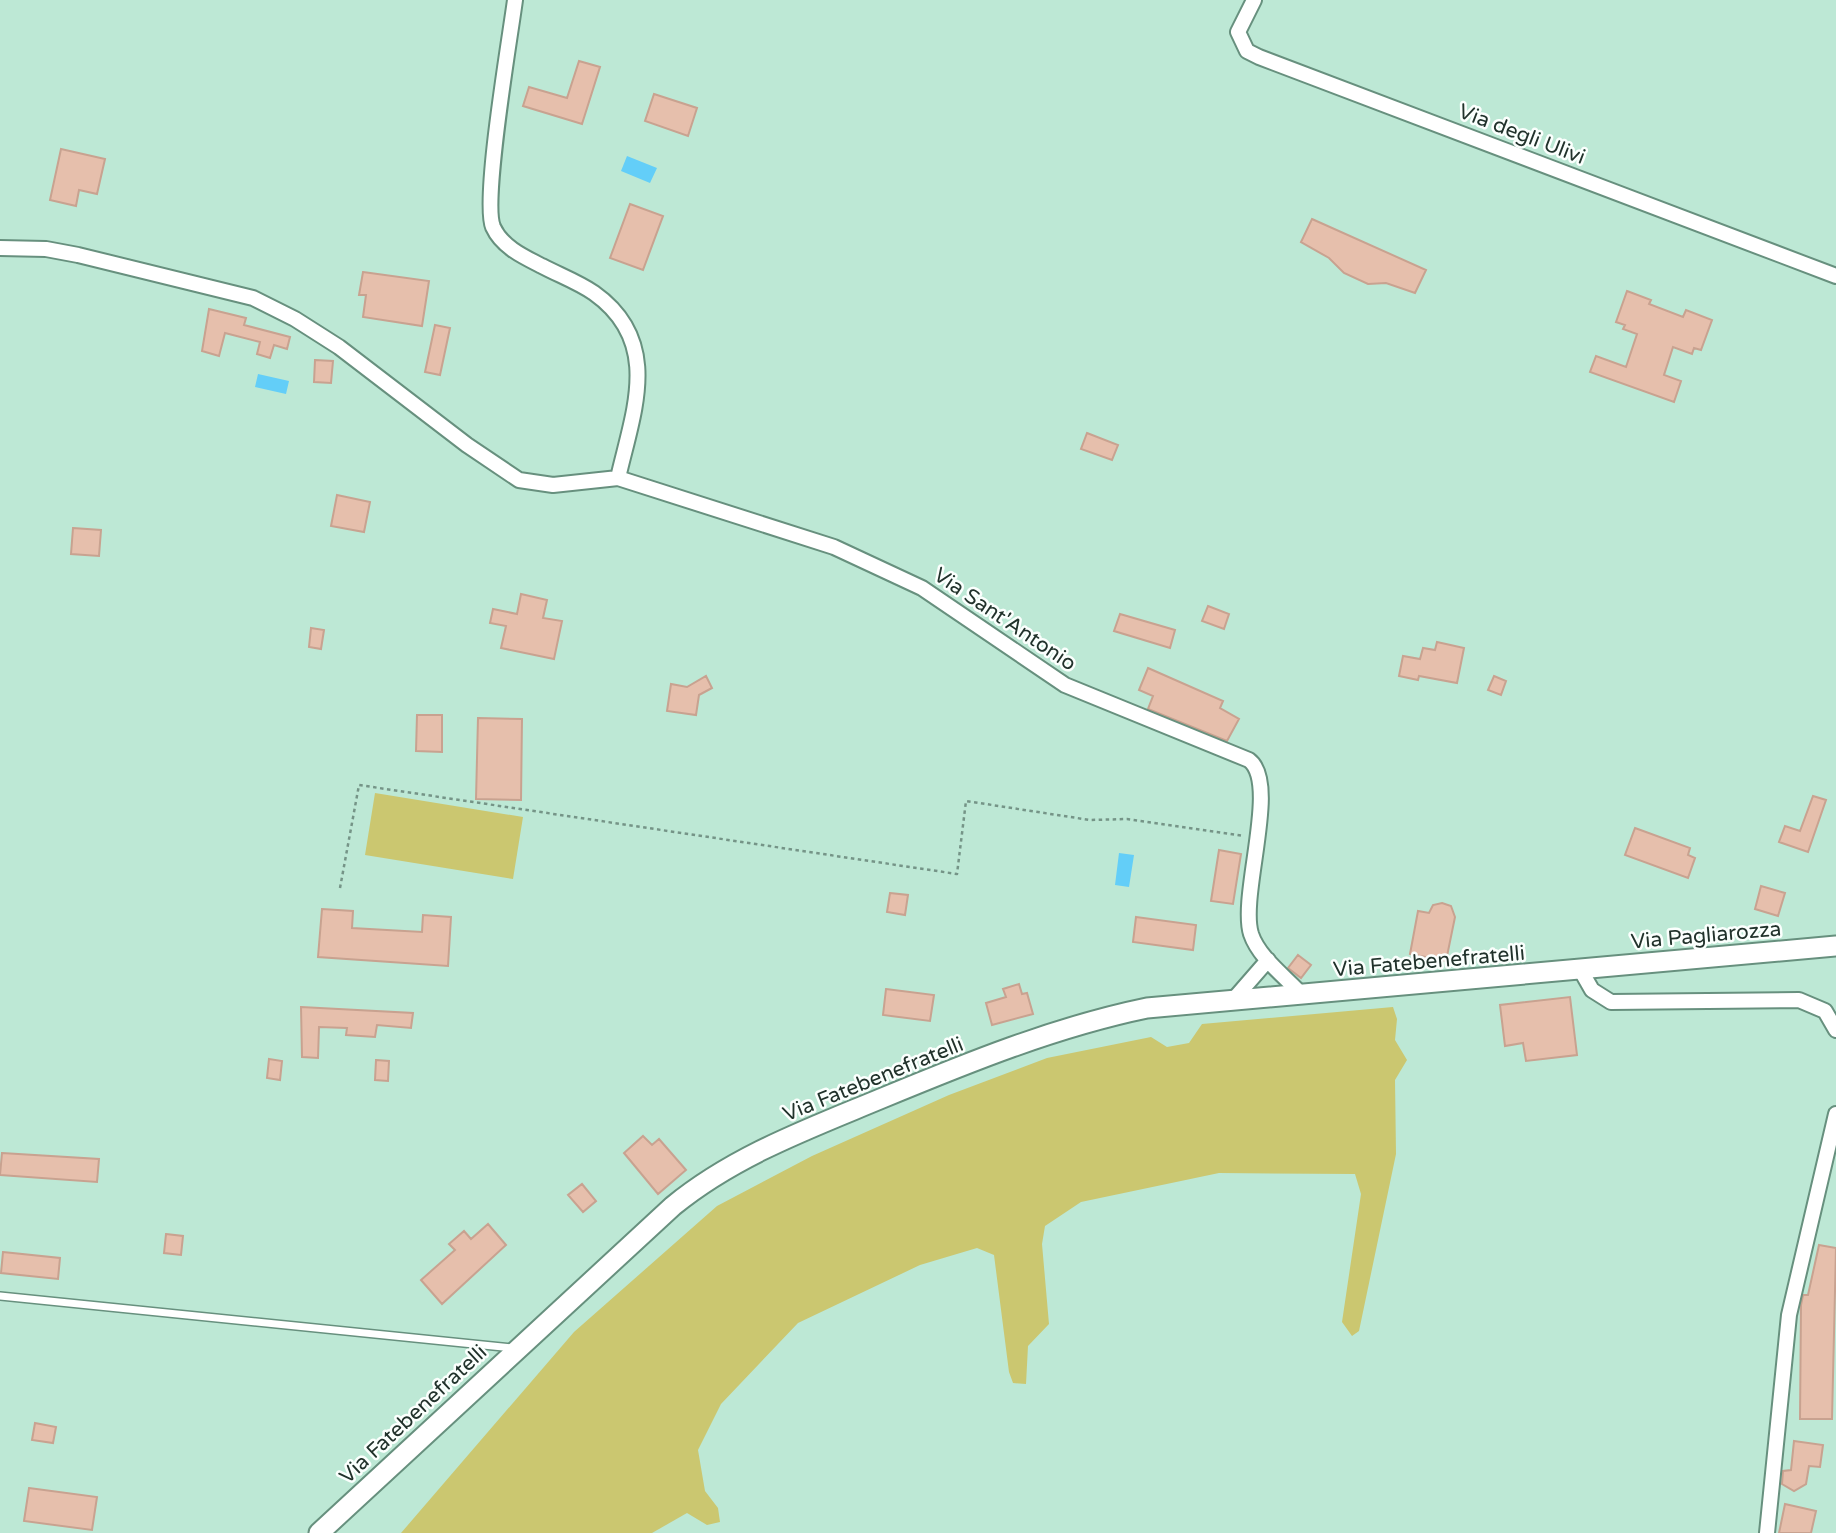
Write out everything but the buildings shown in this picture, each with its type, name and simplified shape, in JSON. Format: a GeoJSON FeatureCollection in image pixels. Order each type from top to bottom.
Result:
{"type":"FeatureCollection","features":[{"type":"Feature","properties":{"kind":"street"},"geometry":{"type":"LineString","coordinates":[[0,248],[46,249],[78,255],[254,298],[333,342],[467,445],[519,480],[553,485],[618,478],[638,392],[638,359],[631,337],[596,295],[516,251],[497,234],[491,219],[494,168],[515,0]]}},
{"type":"Feature","properties":{"kind":"street","name":"Via degli Ulivi"},"geometry":{"type":"LineString","coordinates":[[1254,0],[1238,32],[1247,51],[1259,57],[1836,276]]}},
{"type":"Feature","properties":{"kind":"street","name":"Via Sant'Antonio"},"geometry":{"type":"LineString","coordinates":[[618,478],[860,557],[950,606],[1065,685],[1249,760],[1255,765],[1259,776],[1257,838],[1248,919],[1255,942],[1268,960],[1303,996]]}},
{"type":"Feature","properties":{"kind":"street","name":"Via Pagliarozza"},"geometry":{"type":"LineString","coordinates":[[1580,969],[1836,946]]}},
{"type":"Feature","properties":{"kind":"street"},"geometry":{"type":"LineString","coordinates":[[1234,999],[1268,960]]}},
{"type":"Feature","properties":{"kind":"street"},"geometry":{"type":"LineString","coordinates":[[1580,969],[1592,990],[1611,1002],[1799,1000],[1825,1012],[1836,1031]]}},
{"type":"Feature","properties":{"kind":"street","name":"Via Fatebenefratelli"},"geometry":{"type":"LineString","coordinates":[[319,1533],[693,1190],[769,1146],[924,1081],[1060,1031],[1147,1009],[1580,969]]}},
{"type":"Feature","properties":{"kind":"street"},"geometry":{"type":"LineString","coordinates":[[1766,1533],[1789,1315],[1836,1114]]}},
{"type":"Feature","properties":{"kind":"lane"},"geometry":{"type":"LineString","coordinates":[[0,1296],[518,1349]]}},
{"type":"Feature","properties":{"kind":"path"},"geometry":{"type":"LineString","coordinates":[[340,888],[359,785],[957,874],[966,801],[1090,820],[1127,819],[1257,838]]}},
{"type":"Feature","properties":{"kind":"shaded area"},"geometry":{"type":"Polygon","coordinates":[[[375,793],[523,817],[513,879],[365,855],[375,793]]]}},
{"type":"Feature","properties":{"kind":"shaded area"},"geometry":{"type":"Polygon","coordinates":[[[1393,1007],[1397,1019],[1395,1040],[1407,1060],[1395,1080],[1396,1154],[1359,1331],[1352,1336],[1342,1322],[1361,1194],[1355,1174],[1219,1173],[1081,1202],[1045,1226],[1042,1244],[1049,1324],[1028,1346],[1026,1384],[1013,1383],[1009,1372],[994,1255],[977,1248],[920,1265],[798,1323],[721,1404],[698,1450],[705,1491],[718,1508],[720,1522],[707,1525],[687,1513],[652,1533],[401,1533],[574,1332],[717,1206],[812,1156],[949,1095],[1047,1058],[1151,1037],[1167,1047],[1189,1043],[1202,1024],[1393,1007]]]}},
{"type":"Feature","properties":{"kind":"water"},"geometry":{"type":"Polygon","coordinates":[[[627,156],[657,168],[650,183],[621,171],[627,156]]]}},
{"type":"Feature","properties":{"kind":"water"},"geometry":{"type":"Polygon","coordinates":[[[258,374],[289,381],[286,394],[255,387],[258,374]]]}},
{"type":"Feature","properties":{"kind":"water"},"geometry":{"type":"Polygon","coordinates":[[[1119,853],[1134,855],[1129,887],[1115,885],[1119,853]]]}}]}
